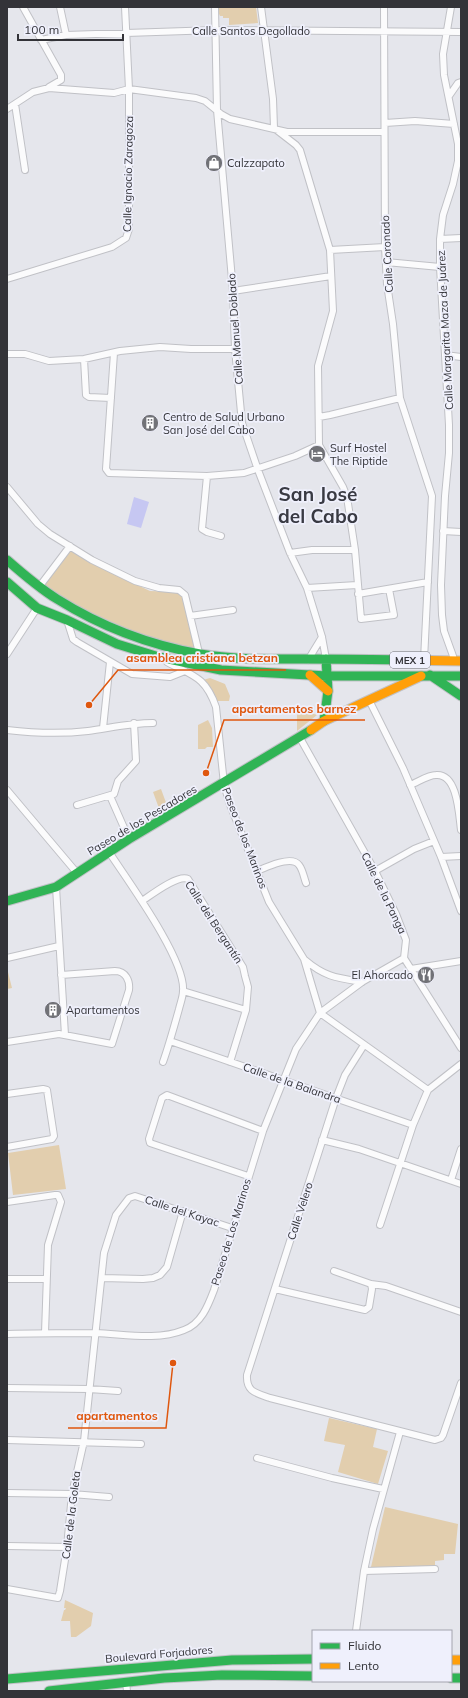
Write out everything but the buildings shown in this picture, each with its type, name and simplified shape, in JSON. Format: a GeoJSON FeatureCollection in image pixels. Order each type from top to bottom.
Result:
{"type":"FeatureCollection","features":[{"type":"Feature","properties":{"kind":"main road","name":"MEX 1"},"geometry":{"type":"LineString","coordinates":[[7,560],[39,588],[72,608],[119,631],[144,640],[200,654],[223,657],[308,660],[424,660],[457,658]]}},
{"type":"Feature","properties":{"kind":"main road","name":"MEX 1"},"geometry":{"type":"LineString","coordinates":[[7,582],[37,608],[67,620],[117,644],[159,657],[221,670],[326,676],[461,676]]}},
{"type":"Feature","properties":{"kind":"main road"},"geometry":{"type":"LineString","coordinates":[[324,720],[328,691],[326,659]]}},
{"type":"Feature","properties":{"kind":"main road"},"geometry":{"type":"LineString","coordinates":[[310,675],[328,691]]}},
{"type":"Feature","properties":{"kind":"main road"},"geometry":{"type":"LineString","coordinates":[[426,675],[461,696]]}},
{"type":"Feature","properties":{"kind":"main road","name":"Paseo de los Pescadores"},"geometry":{"type":"LineString","coordinates":[[7,901],[56,887],[129,839],[300,738],[324,720],[426,675]]}},
{"type":"Feature","properties":{"kind":"main road","name":"Boulevard Forjadores"},"geometry":{"type":"LineString","coordinates":[[7,1679],[224,1661],[312,1659]]}},
{"type":"Feature","properties":{"kind":"main road"},"geometry":{"type":"LineString","coordinates":[[49,1691],[126,1687],[222,1675],[312,1676]]}},
{"type":"Feature","properties":{"kind":"street"},"geometry":{"type":"LineString","coordinates":[[7,109],[34,92],[49,88],[61,80],[61,75],[23,7]]}},
{"type":"Feature","properties":{"kind":"street"},"geometry":{"type":"LineString","coordinates":[[60,7],[66,35]]}},
{"type":"Feature","properties":{"kind":"street","name":"Calle Ignacio Zaragoza"},"geometry":{"type":"LineString","coordinates":[[7,279],[112,247],[126,238],[129,229],[129,89],[125,32],[125,7]]}},
{"type":"Feature","properties":{"kind":"street","name":"Calle Manuel Doblado"},"geometry":{"type":"LineString","coordinates":[[215,7],[217,110],[233,291],[235,349],[242,423],[258,470],[290,552],[307,588],[322,637],[326,659]]}},
{"type":"Feature","properties":{"kind":"street"},"geometry":{"type":"LineString","coordinates":[[261,7],[273,99],[274,128]]}},
{"type":"Feature","properties":{"kind":"street","name":"Calle Coronado"},"geometry":{"type":"LineString","coordinates":[[384,7],[386,262],[400,398],[432,496]]}},
{"type":"Feature","properties":{"kind":"street","name":"Calle Margarita Maza de Juárez"},"geometry":{"type":"LineString","coordinates":[[451,7],[443,54],[444,75],[458,144],[458,161],[453,184],[443,215],[440,239],[440,267],[450,425],[441,585],[444,631],[457,658]]}},
{"type":"Feature","properties":{"kind":"street","name":"Calle Santos Degollado"},"geometry":{"type":"LineString","coordinates":[[41,40],[66,35],[216,30],[461,32]]}},
{"type":"Feature","properties":{"kind":"street"},"geometry":{"type":"LineString","coordinates":[[449,96],[461,82]]}},
{"type":"Feature","properties":{"kind":"street"},"geometry":{"type":"LineString","coordinates":[[49,88],[114,93],[129,89],[196,98],[205,101],[230,119],[292,132],[384,132]]}},
{"type":"Feature","properties":{"kind":"street"},"geometry":{"type":"LineString","coordinates":[[15,104],[25,170]]}},
{"type":"Feature","properties":{"kind":"street"},"geometry":{"type":"LineString","coordinates":[[384,122],[415,121],[454,124]]}},
{"type":"Feature","properties":{"kind":"street"},"geometry":{"type":"LineString","coordinates":[[274,128],[296,145],[300,150],[330,250],[332,318],[318,366],[319,445],[343,486],[347,497],[355,550],[361,619],[394,615],[389,589]]}},
{"type":"Feature","properties":{"kind":"street"},"geometry":{"type":"LineString","coordinates":[[440,239],[461,238]]}},
{"type":"Feature","properties":{"kind":"street"},"geometry":{"type":"LineString","coordinates":[[330,250],[385,247]]}},
{"type":"Feature","properties":{"kind":"street"},"geometry":{"type":"LineString","coordinates":[[386,262],[440,267]]}},
{"type":"Feature","properties":{"kind":"street"},"geometry":{"type":"LineString","coordinates":[[233,291],[331,276]]}},
{"type":"Feature","properties":{"kind":"street"},"geometry":{"type":"LineString","coordinates":[[7,354],[25,354],[49,361],[84,359],[114,352],[160,347],[235,349]]}},
{"type":"Feature","properties":{"kind":"street"},"geometry":{"type":"LineString","coordinates":[[114,352],[106,469],[109,473],[207,476],[244,473],[258,470],[319,445]]}},
{"type":"Feature","properties":{"kind":"street"},"geometry":{"type":"LineString","coordinates":[[445,355],[461,356]]}},
{"type":"Feature","properties":{"kind":"street"},"geometry":{"type":"LineString","coordinates":[[84,359],[86,395],[89,397],[111,398]]}},
{"type":"Feature","properties":{"kind":"street"},"geometry":{"type":"LineString","coordinates":[[319,417],[330,416],[400,398]]}},
{"type":"Feature","properties":{"kind":"street"},"geometry":{"type":"LineString","coordinates":[[207,476],[202,529],[220,536]]}},
{"type":"Feature","properties":{"kind":"street"},"geometry":{"type":"LineString","coordinates":[[7,487],[38,524],[50,534],[92,560],[135,581],[159,588],[180,590],[185,595],[200,654]]}},
{"type":"Feature","properties":{"kind":"street"},"geometry":{"type":"LineString","coordinates":[[424,660],[432,496],[445,496]]}},
{"type":"Feature","properties":{"kind":"street"},"geometry":{"type":"LineString","coordinates":[[443,531],[461,532]]}},
{"type":"Feature","properties":{"kind":"street"},"geometry":{"type":"LineString","coordinates":[[39,588],[70,546]]}},
{"type":"Feature","properties":{"kind":"street"},"geometry":{"type":"LineString","coordinates":[[290,552],[312,550],[355,550]]}},
{"type":"Feature","properties":{"kind":"street"},"geometry":{"type":"LineString","coordinates":[[358,594],[428,582]]}},
{"type":"Feature","properties":{"kind":"street"},"geometry":{"type":"LineString","coordinates":[[307,588],[358,585]]}},
{"type":"Feature","properties":{"kind":"street"},"geometry":{"type":"LineString","coordinates":[[7,654],[37,608]]}},
{"type":"Feature","properties":{"kind":"street"},"geometry":{"type":"LineString","coordinates":[[190,616],[233,610]]}},
{"type":"Feature","properties":{"kind":"street"},"geometry":{"type":"LineString","coordinates":[[67,620],[73,639],[110,662],[136,675],[170,677],[185,671]]}},
{"type":"Feature","properties":{"kind":"street"},"geometry":{"type":"LineString","coordinates":[[308,660],[322,637]]}},
{"type":"Feature","properties":{"kind":"street","name":"Paseo de los Marinos"},"geometry":{"type":"LineString","coordinates":[[159,657],[198,677],[207,687],[213,698],[216,707],[224,784],[229,802],[270,902],[304,960],[320,1012]]}},
{"type":"Feature","properties":{"kind":"street"},"geometry":{"type":"LineString","coordinates":[[103,728],[110,662]]}},
{"type":"Feature","properties":{"kind":"street"},"geometry":{"type":"LineString","coordinates":[[369,700],[410,785],[441,857],[461,911]]}},
{"type":"Feature","properties":{"kind":"street"},"geometry":{"type":"LineString","coordinates":[[77,805],[114,794],[118,780],[136,761],[134,723]]}},
{"type":"Feature","properties":{"kind":"street"},"geometry":{"type":"LineString","coordinates":[[7,730],[24,732],[77,732],[134,723],[152,723]]}},
{"type":"Feature","properties":{"kind":"street","name":"Calle de la Panga"},"geometry":{"type":"LineString","coordinates":[[300,738],[375,871],[403,929],[406,940],[404,958]]}},
{"type":"Feature","properties":{"kind":"street"},"geometry":{"type":"LineString","coordinates":[[410,785],[432,776],[444,776],[453,787],[456,794],[461,830]]}},
{"type":"Feature","properties":{"kind":"street"},"geometry":{"type":"LineString","coordinates":[[7,790],[10,797],[77,873]]}},
{"type":"Feature","properties":{"kind":"street"},"geometry":{"type":"LineString","coordinates":[[110,796],[129,839]]}},
{"type":"Feature","properties":{"kind":"street"},"geometry":{"type":"LineString","coordinates":[[375,871],[414,849],[434,841]]}},
{"type":"Feature","properties":{"kind":"street"},"geometry":{"type":"LineString","coordinates":[[109,852],[142,901],[176,958],[182,978],[183,991],[163,1062]]}},
{"type":"Feature","properties":{"kind":"street"},"geometry":{"type":"LineString","coordinates":[[441,857],[461,856]]}},
{"type":"Feature","properties":{"kind":"street"},"geometry":{"type":"LineString","coordinates":[[257,871],[284,861],[294,862],[300,865],[306,883]]}},
{"type":"Feature","properties":{"kind":"street","name":"Calle del Bergantín"},"geometry":{"type":"LineString","coordinates":[[142,901],[178,878],[182,877],[188,879],[243,967],[248,988],[246,1010],[230,1062]]}},
{"type":"Feature","properties":{"kind":"street"},"geometry":{"type":"LineString","coordinates":[[56,887],[65,1035]]}},
{"type":"Feature","properties":{"kind":"street"},"geometry":{"type":"LineString","coordinates":[[7,958],[59,946]]}},
{"type":"Feature","properties":{"kind":"street"},"geometry":{"type":"LineString","coordinates":[[404,958],[461,1048]]}},
{"type":"Feature","properties":{"kind":"street","name":"Paseo de Los Marinos"},"geometry":{"type":"LineString","coordinates":[[7,1334],[97,1333],[153,1336],[171,1334],[185,1330],[197,1321],[207,1309],[263,1131],[296,1049],[320,1012],[362,982],[404,958]]}},
{"type":"Feature","properties":{"kind":"street"},"geometry":{"type":"LineString","coordinates":[[304,960],[323,974],[362,982]]}},
{"type":"Feature","properties":{"kind":"street"},"geometry":{"type":"LineString","coordinates":[[410,969],[461,961]]}},
{"type":"Feature","properties":{"kind":"street"},"geometry":{"type":"LineString","coordinates":[[7,1042],[65,1035],[112,1044],[130,990],[130,985],[126,976],[119,971],[61,975]]}},
{"type":"Feature","properties":{"kind":"street"},"geometry":{"type":"LineString","coordinates":[[183,991],[246,1010]]}},
{"type":"Feature","properties":{"kind":"street"},"geometry":{"type":"LineString","coordinates":[[320,1012],[428,1090]]}},
{"type":"Feature","properties":{"kind":"street","name":"Calle de la Balandra"},"geometry":{"type":"LineString","coordinates":[[170,1041],[413,1125]]}},
{"type":"Feature","properties":{"kind":"street","name":"Calle Velero"},"geometry":{"type":"LineString","coordinates":[[364,1045],[345,1075],[336,1098],[246,1375],[246,1382],[250,1389],[255,1393],[270,1398],[400,1432]]}},
{"type":"Feature","properties":{"kind":"street"},"geometry":{"type":"LineString","coordinates":[[380,1225],[413,1125],[428,1090],[461,1064]]}},
{"type":"Feature","properties":{"kind":"street"},"geometry":{"type":"LineString","coordinates":[[7,1094],[43,1089],[47,1090],[54,1136],[52,1139],[7,1146]]}},
{"type":"Feature","properties":{"kind":"street"},"geometry":{"type":"LineString","coordinates":[[248,1176],[150,1143],[149,1139],[162,1098],[167,1095],[263,1131]]}},
{"type":"Feature","properties":{"kind":"street"},"geometry":{"type":"LineString","coordinates":[[322,1140],[359,1149],[461,1184]]}},
{"type":"Feature","properties":{"kind":"street"},"geometry":{"type":"LineString","coordinates":[[451,1180],[461,1149]]}},
{"type":"Feature","properties":{"kind":"street"},"geometry":{"type":"LineString","coordinates":[[7,1202],[55,1194],[60,1199],[61,1208],[48,1245],[45,1333]]}},
{"type":"Feature","properties":{"kind":"street","name":"Calle del Kayac"},"geometry":{"type":"LineString","coordinates":[[97,1333],[104,1253],[116,1215],[132,1196],[184,1211],[232,1228]]}},
{"type":"Feature","properties":{"kind":"street"},"geometry":{"type":"LineString","coordinates":[[102,1278],[143,1279],[153,1278],[160,1275],[166,1267],[184,1211]]}},
{"type":"Feature","properties":{"kind":"street"},"geometry":{"type":"LineString","coordinates":[[334,1270],[371,1284],[386,1286],[461,1312]]}},
{"type":"Feature","properties":{"kind":"street"},"geometry":{"type":"LineString","coordinates":[[7,1279],[46,1280]]}},
{"type":"Feature","properties":{"kind":"street"},"geometry":{"type":"LineString","coordinates":[[275,1289],[365,1310],[369,1307],[372,1289],[371,1284]]}},
{"type":"Feature","properties":{"kind":"street","name":"Calle de la Goleta"},"geometry":{"type":"LineString","coordinates":[[7,1589],[58,1598],[67,1547],[72,1494],[84,1441],[89,1389],[97,1333]]}},
{"type":"Feature","properties":{"kind":"street"},"geometry":{"type":"LineString","coordinates":[[356,1630],[364,1571],[383,1489],[400,1432],[425,1439],[438,1440],[443,1435],[461,1383]]}},
{"type":"Feature","properties":{"kind":"street"},"geometry":{"type":"LineString","coordinates":[[7,1388],[89,1389],[118,1391]]}},
{"type":"Feature","properties":{"kind":"street"},"geometry":{"type":"LineString","coordinates":[[7,1440],[84,1441],[141,1444]]}},
{"type":"Feature","properties":{"kind":"street"},"geometry":{"type":"LineString","coordinates":[[257,1458],[383,1489]]}},
{"type":"Feature","properties":{"kind":"street"},"geometry":{"type":"LineString","coordinates":[[7,1493],[72,1494],[109,1497]]}},
{"type":"Feature","properties":{"kind":"street"},"geometry":{"type":"LineString","coordinates":[[7,1546],[67,1547]]}},
{"type":"Feature","properties":{"kind":"street"},"geometry":{"type":"LineString","coordinates":[[364,1571],[435,1569]]}},
{"type":"Feature","properties":{"kind":"shaded area"},"geometry":{"type":"Polygon","coordinates":[[[216,7],[256,7],[258,23],[229,25],[229,18],[223,18],[223,16],[220,16],[216,7]]]}},
{"type":"Feature","properties":{"kind":"shaded area"},"geometry":{"type":"Polygon","coordinates":[[[70,549],[93,564],[150,591],[178,592],[183,596],[196,649],[144,636],[80,608],[42,587],[70,549]]]}},
{"type":"Feature","properties":{"kind":"shaded area"},"geometry":{"type":"Polygon","coordinates":[[[210,678],[225,684],[230,696],[229,701],[215,701],[203,680],[210,678]]]}},
{"type":"Feature","properties":{"kind":"shaded area"},"geometry":{"type":"Polygon","coordinates":[[[297,708],[317,715],[297,731],[297,708]]]}},
{"type":"Feature","properties":{"kind":"shaded area"},"geometry":{"type":"Polygon","coordinates":[[[208,720],[212,728],[213,747],[198,749],[198,725],[208,720]]]}},
{"type":"Feature","properties":{"kind":"shaded area"},"geometry":{"type":"Polygon","coordinates":[[[161,789],[168,808],[160,811],[153,792],[161,789]]]}},
{"type":"Feature","properties":{"kind":"shaded area"},"geometry":{"type":"Polygon","coordinates":[[[7,968],[12,988],[7,989],[7,968]]]}},
{"type":"Feature","properties":{"kind":"shaded area"},"geometry":{"type":"Polygon","coordinates":[[[59,1145],[66,1189],[13,1195],[8,1153],[59,1145]]]}},
{"type":"Feature","properties":{"kind":"shaded area"},"geometry":{"type":"Polygon","coordinates":[[[329,1418],[377,1429],[373,1447],[388,1451],[378,1484],[338,1472],[345,1445],[324,1441],[329,1418]]]}},
{"type":"Feature","properties":{"kind":"shaded area"},"geometry":{"type":"Polygon","coordinates":[[[385,1507],[458,1524],[455,1554],[444,1554],[444,1560],[435,1561],[435,1568],[371,1567],[385,1507]]]}},
{"type":"Feature","properties":{"kind":"shaded area"},"geometry":{"type":"Polygon","coordinates":[[[65,1600],[93,1613],[91,1626],[76,1637],[71,1637],[70,1621],[61,1621],[66,1608],[64,1608],[65,1600]]]}},
{"type":"Feature","properties":{"kind":"water"},"geometry":{"type":"Polygon","coordinates":[[[134,497],[149,502],[141,528],[127,524],[134,497]]]}},
{"type":"Feature","properties":{"kind":"traffic: fast"},"geometry":{"type":"LineString","coordinates":[[7,560],[50,595],[90,618],[144,640],[181,650],[213,656],[239,658],[400,660]]}},
{"type":"Feature","properties":{"kind":"traffic: fast"},"geometry":{"type":"LineString","coordinates":[[7,582],[37,608],[67,620],[117,644],[159,657],[221,670],[327,676],[461,676]]}},
{"type":"Feature","properties":{"kind":"traffic: fast"},"geometry":{"type":"LineString","coordinates":[[324,721],[328,691],[326,659]]}},
{"type":"Feature","properties":{"kind":"traffic: fast"},"geometry":{"type":"LineString","coordinates":[[430,675],[461,696]]}},
{"type":"Feature","properties":{"kind":"traffic: fast"},"geometry":{"type":"LineString","coordinates":[[7,901],[56,887],[129,839],[311,730]]}},
{"type":"Feature","properties":{"kind":"traffic: fast"},"geometry":{"type":"LineString","coordinates":[[7,1679],[232,1660],[312,1659]]}},
{"type":"Feature","properties":{"kind":"traffic: fast"},"geometry":{"type":"LineString","coordinates":[[49,1691],[164,1678],[222,1675],[312,1676]]}},
{"type":"Feature","properties":{"kind":"traffic: fast"},"geometry":{"type":"LineString","coordinates":[[452,1678],[461,1678]]}},
{"type":"Feature","properties":{"kind":"traffic: slow"},"geometry":{"type":"LineString","coordinates":[[400,660],[461,661]]}},
{"type":"Feature","properties":{"kind":"traffic: slow"},"geometry":{"type":"LineString","coordinates":[[310,675],[328,691]]}},
{"type":"Feature","properties":{"kind":"traffic: slow"},"geometry":{"type":"LineString","coordinates":[[311,730],[324,721],[421,676]]}},
{"type":"Feature","properties":{"kind":"traffic: slow"},"geometry":{"type":"LineString","coordinates":[[452,1660],[461,1660]]}},
{"type":"Feature","properties":{"kind":"place","name":"Calzzapato"},"geometry":{"type":"Point","coordinates":[214,163]}},
{"type":"Feature","properties":{"kind":"place","name":"Centro de Salud Urbano San José del Cabo"},"geometry":{"type":"Point","coordinates":[150,423]}},
{"type":"Feature","properties":{"kind":"place","name":"Surf Hostel The Riptide"},"geometry":{"type":"Point","coordinates":[317,454]}},
{"type":"Feature","properties":{"kind":"place","name":"asamblea cristiana betzan"},"geometry":{"type":"Point","coordinates":[89,705]}},
{"type":"Feature","properties":{"kind":"place","name":"apartamentos barnez"},"geometry":{"type":"Point","coordinates":[206,773]}},
{"type":"Feature","properties":{"kind":"place","name":"El Ahorcado"},"geometry":{"type":"Point","coordinates":[426,975]}},
{"type":"Feature","properties":{"kind":"place","name":"Apartamentos"},"geometry":{"type":"Point","coordinates":[53,1010]}},
{"type":"Feature","properties":{"kind":"place","name":"apartamentos"},"geometry":{"type":"Point","coordinates":[173,1363]}},
{"type":"Feature","properties":{"kind":"district","name":"San José del Cabo"},"geometry":{"type":"Point","coordinates":[318,505]}}]}
